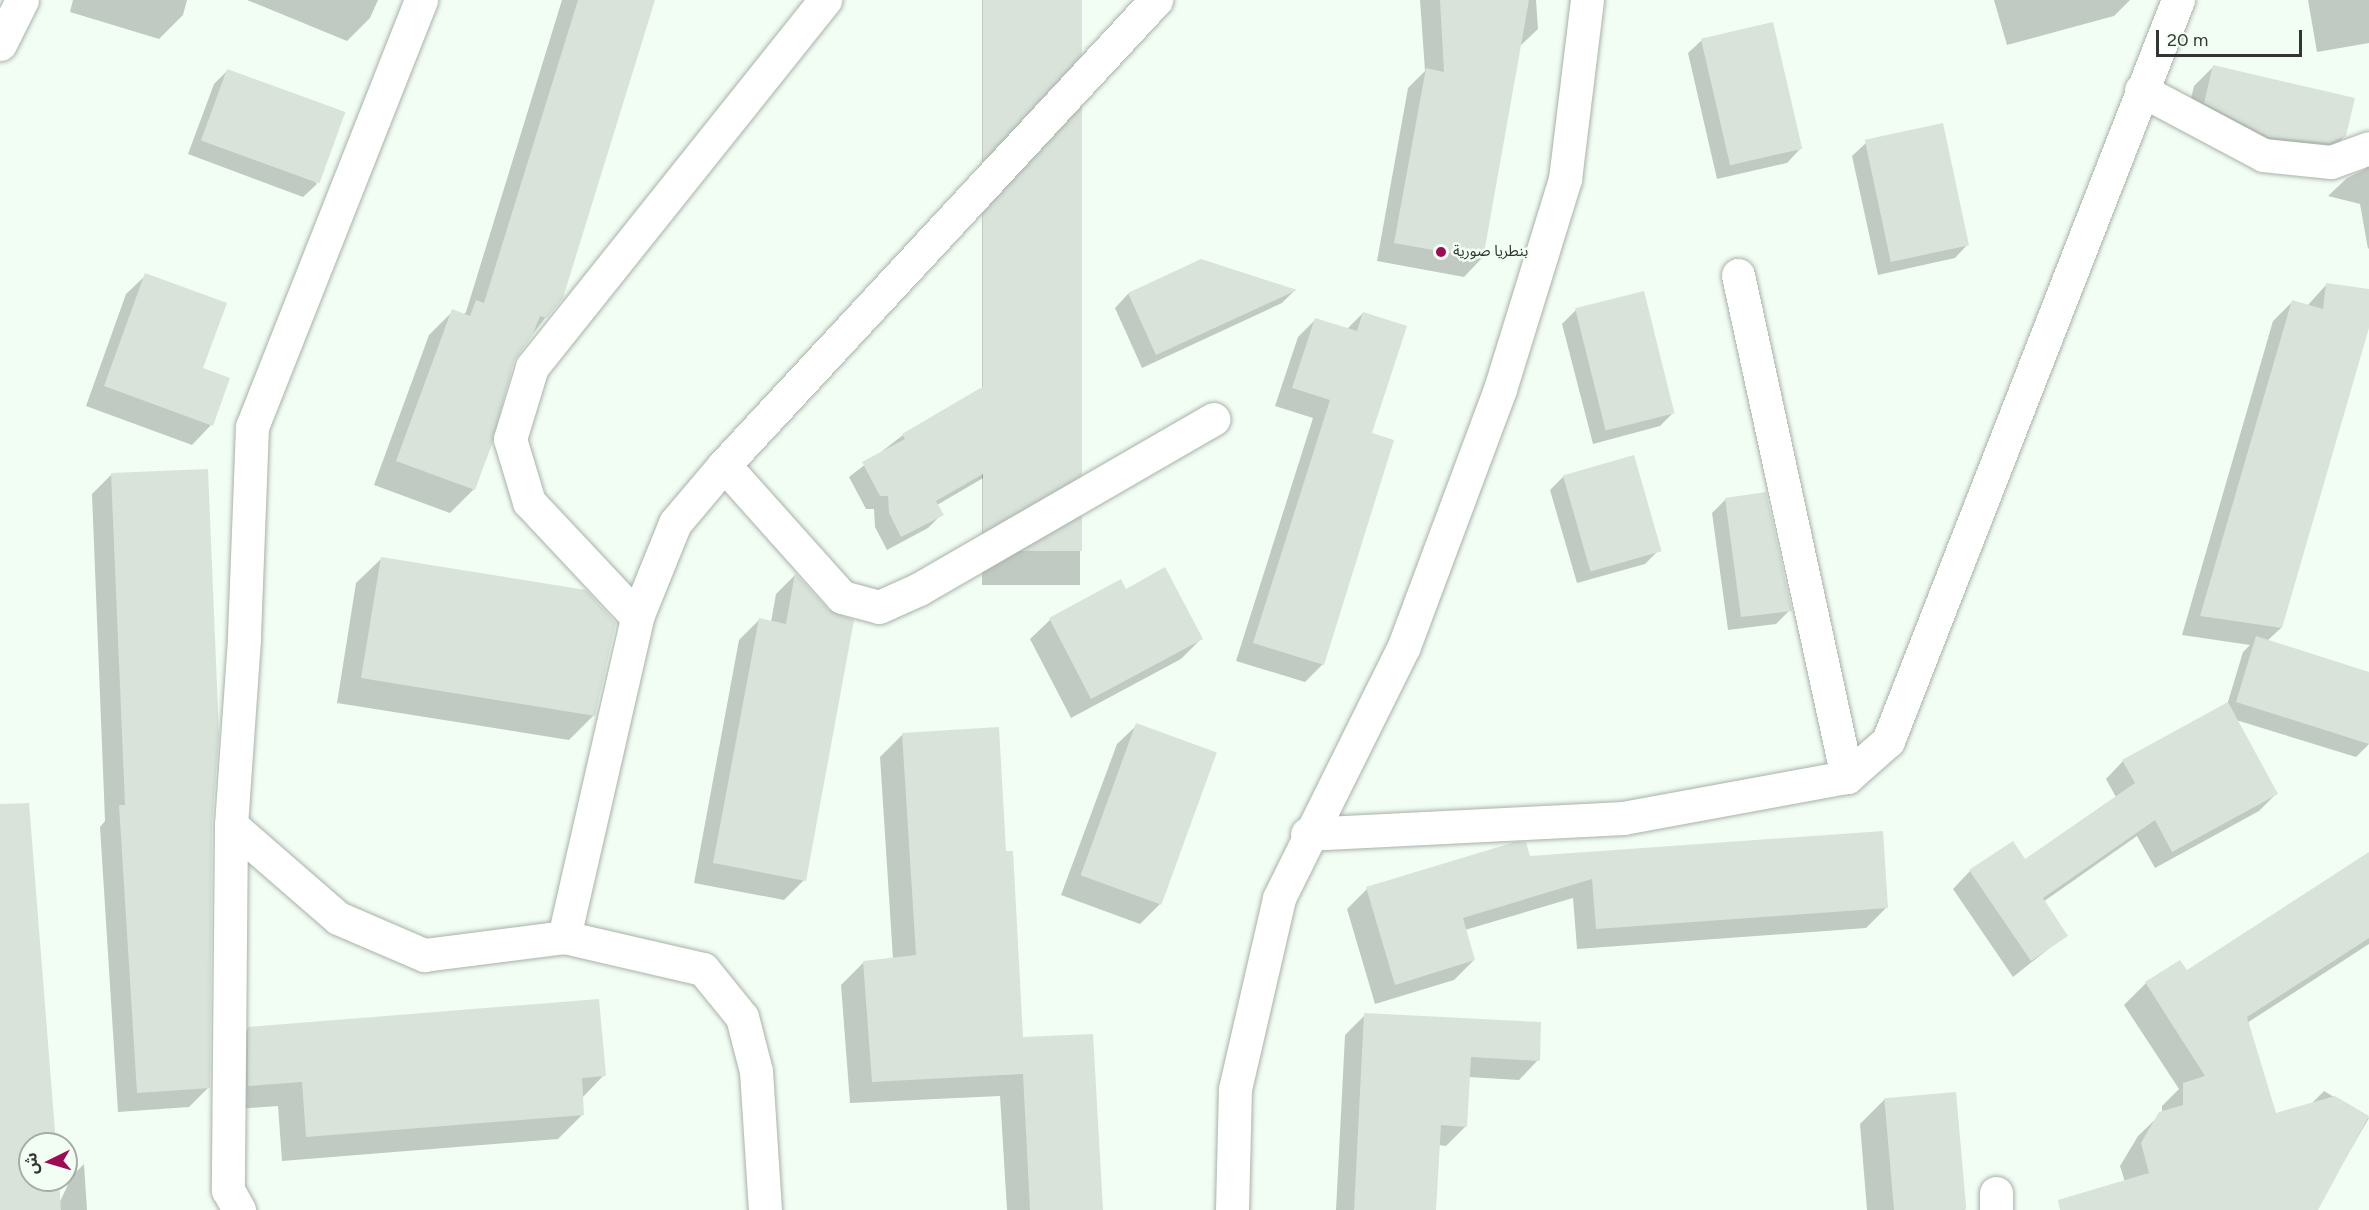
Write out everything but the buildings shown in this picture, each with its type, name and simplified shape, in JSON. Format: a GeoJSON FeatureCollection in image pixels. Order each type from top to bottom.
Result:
{"type":"FeatureCollection","features":[{"type":"Feature","properties":{"kind":"street"},"geometry":{"type":"LineString","coordinates":[[0,44],[22,0]]}},
{"type":"Feature","properties":{"kind":"street"},"geometry":{"type":"LineString","coordinates":[[239,1210],[228,1190],[231,825],[244,639],[252,427],[421,0]]}},
{"type":"Feature","properties":{"kind":"street"},"geometry":{"type":"LineString","coordinates":[[637,617],[529,502],[510,439],[519,408],[532,367],[825,0]]}},
{"type":"Feature","properties":{"kind":"street"},"geometry":{"type":"LineString","coordinates":[[564,938],[637,617],[675,523],[724,465],[1156,0]]}},
{"type":"Feature","properties":{"kind":"street"},"geometry":{"type":"LineString","coordinates":[[1232,1210],[1235,1089],[1279,898],[1307,834],[1404,646],[1500,389],[1565,178],[1587,0]]}},
{"type":"Feature","properties":{"kind":"street"},"geometry":{"type":"LineString","coordinates":[[1307,834],[1623,818],[1847,777],[1888,741],[1906,700],[2141,90],[2178,0]]}},
{"type":"Feature","properties":{"kind":"street"},"geometry":{"type":"LineString","coordinates":[[2141,90],[2263,155],[2331,162],[2369,148]]}},
{"type":"Feature","properties":{"kind":"street"},"geometry":{"type":"LineString","coordinates":[[1738,276],[1847,777]]}},
{"type":"Feature","properties":{"kind":"street"},"geometry":{"type":"LineString","coordinates":[[724,465],[842,597],[879,607],[919,589],[1213,419]]}},
{"type":"Feature","properties":{"kind":"street"},"geometry":{"type":"LineString","coordinates":[[231,825],[338,918],[424,956],[564,938],[703,969],[742,1017],[756,1071],[765,1210]]}},
{"type":"Feature","properties":{"kind":"place","name":"بنطريا صورية"},"geometry":{"type":"Point","coordinates":[1441,252]}}]}
